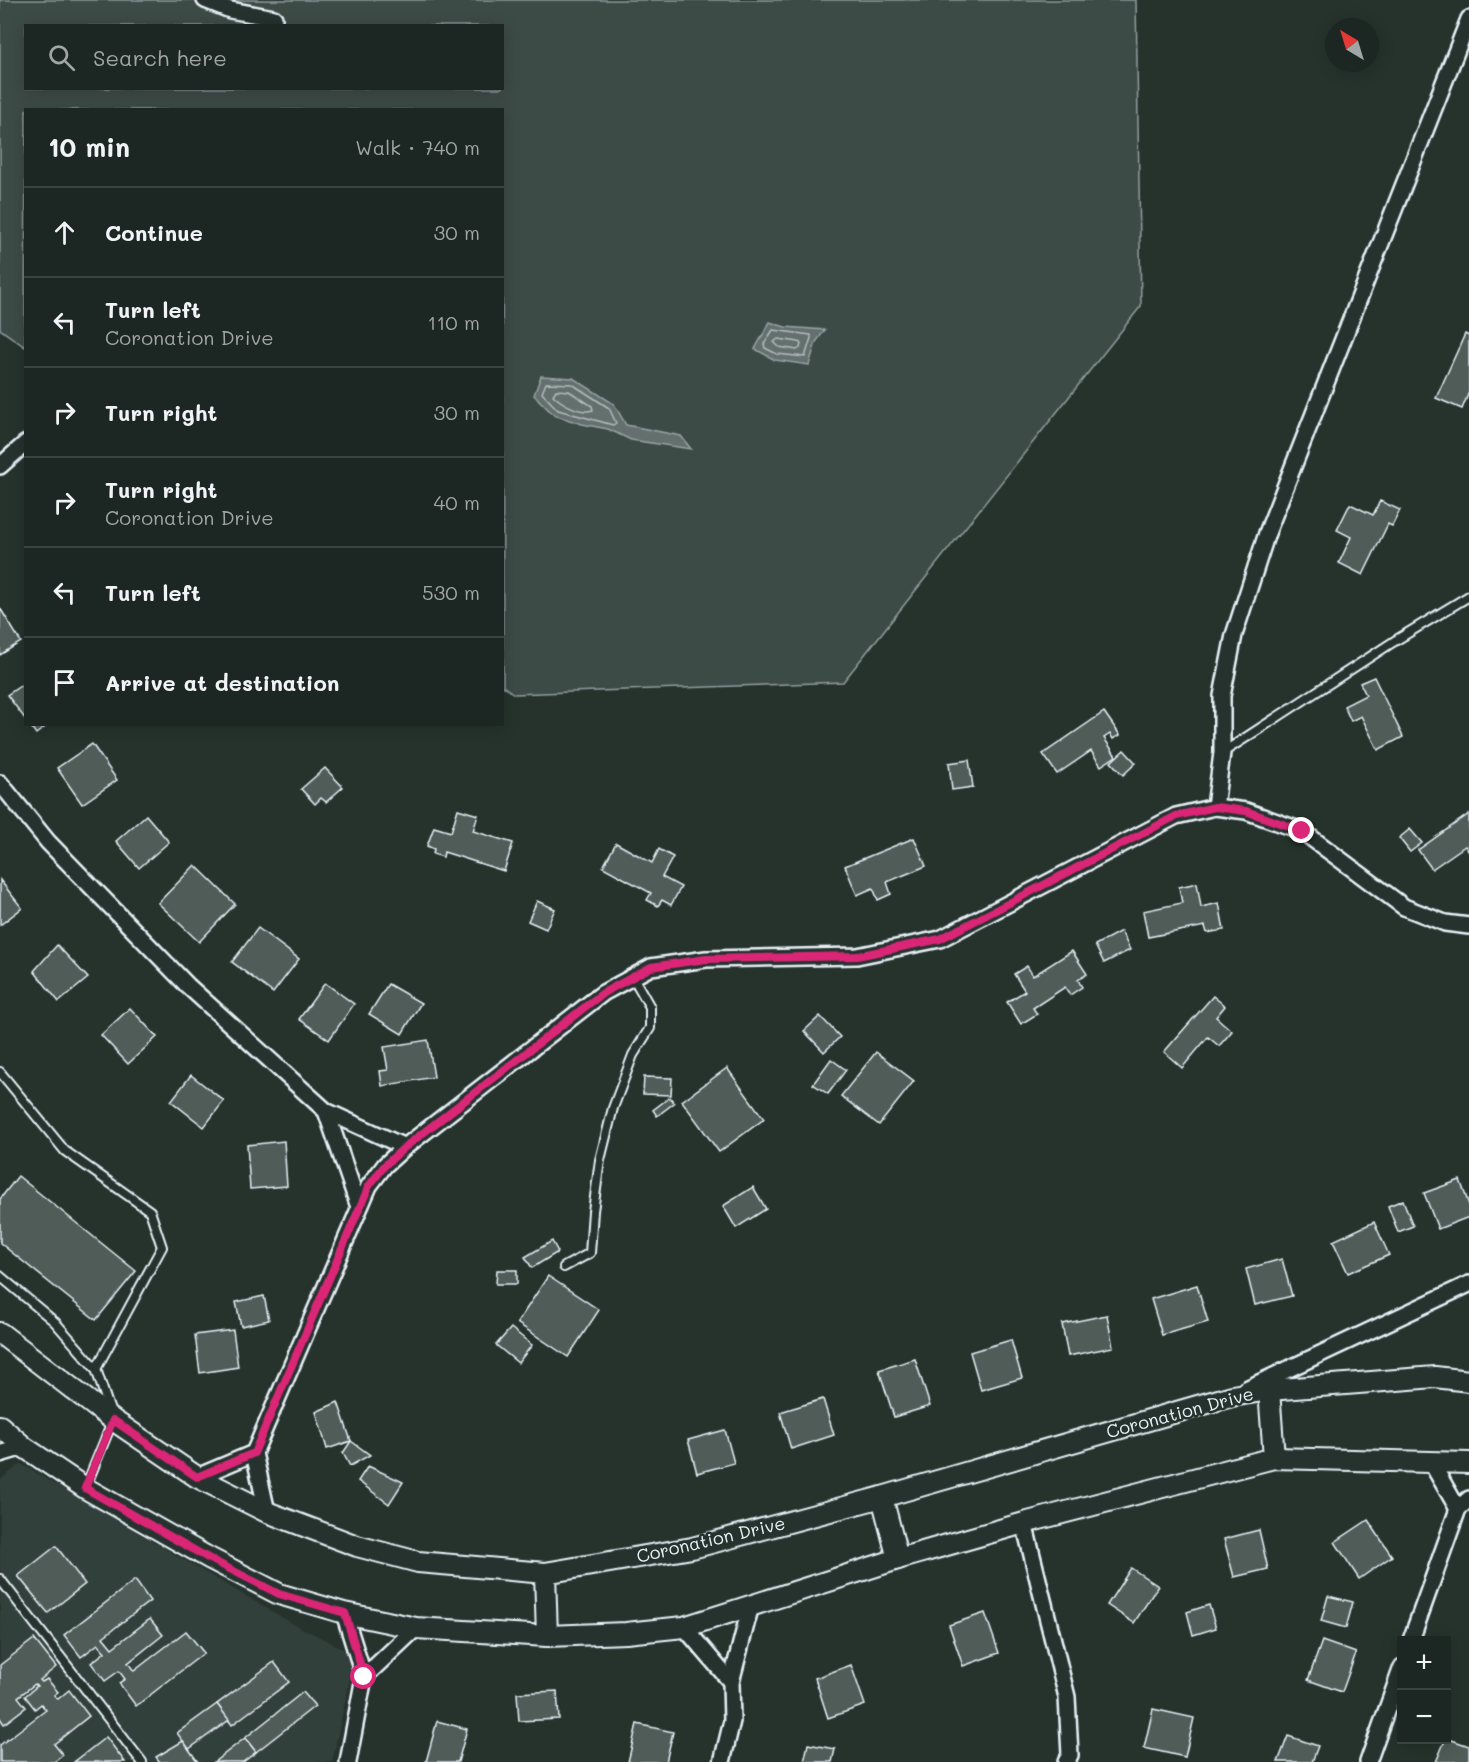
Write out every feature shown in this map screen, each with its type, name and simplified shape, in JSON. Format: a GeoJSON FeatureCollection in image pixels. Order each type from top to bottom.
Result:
{"type":"FeatureCollection","features":[{"type":"Feature","properties":{"kind":"street"},"geometry":{"type":"LineString","coordinates":[[205,0],[230,10],[274,18]]}},
{"type":"Feature","properties":{"kind":"street"},"geometry":{"type":"LineString","coordinates":[[1215,807],[1222,753],[1222,696],[1232,645],[1267,533],[1469,19]]}},
{"type":"Feature","properties":{"kind":"street"},"geometry":{"type":"LineString","coordinates":[[0,466],[24,445]]}},
{"type":"Feature","properties":{"kind":"street"},"geometry":{"type":"LineString","coordinates":[[0,783],[48,842],[188,986],[326,1111],[405,1147]]}},
{"type":"Feature","properties":{"kind":"street"},"geometry":{"type":"LineString","coordinates":[[267,1512],[254,1453],[369,1186],[385,1165],[405,1147],[603,993],[651,967],[706,959],[857,956],[940,939],[1176,816],[1215,807],[1246,811],[1302,831],[1404,907],[1445,923],[1469,926]]}},
{"type":"Feature","properties":{"kind":"street"},"geometry":{"type":"LineString","coordinates":[[326,1111],[359,1208]]}},
{"type":"Feature","properties":{"kind":"street"},"geometry":{"type":"LineString","coordinates":[[1232,1396],[1469,1284]]}},
{"type":"Feature","properties":{"kind":"street","name":"Coronation Drive"},"geometry":{"type":"LineString","coordinates":[[0,1333],[113,1420],[197,1477],[267,1512],[357,1546],[418,1562],[545,1573],[692,1548],[882,1497],[1232,1396],[1269,1390],[1435,1377],[1469,1381]]}},
{"type":"Feature","properties":{"kind":"street"},"geometry":{"type":"LineString","coordinates":[[1269,1390],[1274,1458]]}},
{"type":"Feature","properties":{"kind":"street"},"geometry":{"type":"LineString","coordinates":[[0,1426],[24,1447],[85,1488],[208,1558],[279,1594],[345,1613],[416,1628],[547,1636],[626,1633],[684,1627],[898,1558],[1274,1458],[1469,1462]]}},
{"type":"Feature","properties":{"kind":"street"},"geometry":{"type":"LineString","coordinates":[[0,1454],[24,1447]]}},
{"type":"Feature","properties":{"kind":"street"},"geometry":{"type":"LineString","coordinates":[[197,1477],[254,1453]]}},
{"type":"Feature","properties":{"kind":"street"},"geometry":{"type":"LineString","coordinates":[[1413,1636],[1463,1504],[1431,1462]]}},
{"type":"Feature","properties":{"kind":"street"},"geometry":{"type":"LineString","coordinates":[[882,1497],[898,1558]]}},
{"type":"Feature","properties":{"kind":"street"},"geometry":{"type":"LineString","coordinates":[[1024,1523],[1067,1697],[1070,1755],[1066,1762]]}},
{"type":"Feature","properties":{"kind":"street"},"geometry":{"type":"LineString","coordinates":[[545,1573],[547,1636]]}},
{"type":"Feature","properties":{"kind":"street"},"geometry":{"type":"LineString","coordinates":[[723,1762],[732,1721],[731,1682],[752,1605]]}},
{"type":"Feature","properties":{"kind":"street"},"geometry":{"type":"LineString","coordinates":[[345,1613],[364,1677],[348,1762]]}},
{"type":"Feature","properties":{"kind":"street"},"geometry":{"type":"LineString","coordinates":[[684,1627],[731,1682]]}},
{"type":"Feature","properties":{"kind":"street"},"geometry":{"type":"LineString","coordinates":[[364,1677],[416,1628]]}},
{"type":"Feature","properties":{"kind":"street"},"geometry":{"type":"LineString","coordinates":[[1368,1762],[1397,1679]]}},
{"type":"Feature","properties":{"kind":"lane"},"geometry":{"type":"LineString","coordinates":[[1222,753],[1393,642],[1469,596]]}},
{"type":"Feature","properties":{"kind":"lane"},"geometry":{"type":"LineString","coordinates":[[564,1267],[590,1253],[600,1160],[613,1108],[633,1055],[650,1028],[650,1006],[633,977]]}},
{"type":"Feature","properties":{"kind":"lane"},"geometry":{"type":"LineString","coordinates":[[0,1072],[65,1151],[150,1211],[162,1247],[96,1369]]}},
{"type":"Feature","properties":{"kind":"lane"},"geometry":{"type":"LineString","coordinates":[[0,1276],[55,1322],[96,1369],[113,1420],[85,1488]]}},
{"type":"Feature","properties":{"kind":"lane"},"geometry":{"type":"LineString","coordinates":[[0,1579],[142,1762]]}},
{"type":"Feature","properties":{"kind":"shaded area"},"geometry":{"type":"Polygon","coordinates":[[[0,0],[1136,0],[1141,306],[843,682],[514,694],[504,687],[504,108],[24,108],[24,346],[0,329],[0,0]]]}},
{"type":"Feature","properties":{"kind":"shaded area"},"geometry":{"type":"Polygon","coordinates":[[[21,1464],[290,1622],[355,1655],[332,1762],[0,1762],[0,1480],[21,1464]]]}},
{"type":"Feature","properties":{"kind":"water"},"geometry":{"type":"Polygon","coordinates":[[[770,322],[785,327],[825,330],[816,342],[809,365],[775,360],[755,349],[770,322]]]}},
{"type":"Feature","properties":{"kind":"water"},"geometry":{"type":"Polygon","coordinates":[[[541,376],[573,378],[614,404],[626,425],[681,436],[691,449],[631,440],[608,429],[554,415],[534,395],[541,376]]]}},
{"type":"Feature","properties":{"kind":"building"},"geometry":{"type":"Polygon","coordinates":[[[1465,334],[1469,336],[1469,392],[1462,409],[1436,398],[1465,334]]]}},
{"type":"Feature","properties":{"kind":"building"},"geometry":{"type":"Polygon","coordinates":[[[1380,501],[1400,510],[1392,526],[1388,524],[1363,575],[1339,563],[1351,537],[1337,530],[1350,504],[1373,515],[1380,501]]]}},
{"type":"Feature","properties":{"kind":"building"},"geometry":{"type":"Polygon","coordinates":[[[0,608],[21,642],[0,655],[0,608]]]}},
{"type":"Feature","properties":{"kind":"building"},"geometry":{"type":"Polygon","coordinates":[[[1374,677],[1403,737],[1378,750],[1361,716],[1351,721],[1344,706],[1366,695],[1360,683],[1374,677]]]}},
{"type":"Feature","properties":{"kind":"building"},"geometry":{"type":"Polygon","coordinates":[[[24,683],[24,717],[7,695],[24,683]]]}},
{"type":"Feature","properties":{"kind":"building"},"geometry":{"type":"Polygon","coordinates":[[[1104,712],[1120,735],[1113,739],[1110,734],[1104,738],[1116,756],[1101,766],[1091,751],[1057,774],[1043,754],[1104,712]]]}},
{"type":"Feature","properties":{"kind":"building"},"geometry":{"type":"Polygon","coordinates":[[[30,726],[46,726],[36,734],[30,726]]]}},
{"type":"Feature","properties":{"kind":"building"},"geometry":{"type":"Polygon","coordinates":[[[92,744],[117,780],[82,804],[57,768],[92,744]]]}},
{"type":"Feature","properties":{"kind":"building"},"geometry":{"type":"Polygon","coordinates":[[[1124,750],[1136,763],[1123,775],[1111,762],[1124,750]]]}},
{"type":"Feature","properties":{"kind":"building"},"geometry":{"type":"Polygon","coordinates":[[[969,760],[973,787],[952,790],[949,763],[969,760]]]}},
{"type":"Feature","properties":{"kind":"building"},"geometry":{"type":"Polygon","coordinates":[[[325,768],[343,787],[326,802],[321,798],[315,804],[301,789],[325,768]]]}},
{"type":"Feature","properties":{"kind":"building"},"geometry":{"type":"Polygon","coordinates":[[[458,809],[478,815],[473,831],[513,843],[504,871],[444,852],[443,857],[433,854],[434,849],[427,846],[434,827],[451,832],[458,809]]]}},
{"type":"Feature","properties":{"kind":"building"},"geometry":{"type":"Polygon","coordinates":[[[1469,814],[1469,852],[1465,846],[1432,869],[1418,850],[1469,814]]]}},
{"type":"Feature","properties":{"kind":"building"},"geometry":{"type":"Polygon","coordinates":[[[146,815],[169,842],[139,868],[116,841],[146,815]]]}},
{"type":"Feature","properties":{"kind":"building"},"geometry":{"type":"Polygon","coordinates":[[[1410,829],[1422,843],[1410,852],[1399,838],[1410,829]]]}},
{"type":"Feature","properties":{"kind":"building"},"geometry":{"type":"Polygon","coordinates":[[[914,838],[926,866],[887,882],[891,894],[878,900],[873,888],[857,895],[845,866],[914,838]]]}},
{"type":"Feature","properties":{"kind":"building"},"geometry":{"type":"Polygon","coordinates":[[[616,843],[652,863],[659,849],[673,857],[662,877],[681,887],[671,905],[662,900],[658,906],[647,900],[651,893],[603,867],[616,843]]]}},
{"type":"Feature","properties":{"kind":"building"},"geometry":{"type":"Polygon","coordinates":[[[195,865],[235,904],[199,942],[158,903],[195,865]]]}},
{"type":"Feature","properties":{"kind":"building"},"geometry":{"type":"Polygon","coordinates":[[[0,880],[22,908],[0,925],[0,880]]]}},
{"type":"Feature","properties":{"kind":"building"},"geometry":{"type":"Polygon","coordinates":[[[1197,883],[1201,907],[1219,903],[1224,930],[1207,933],[1205,926],[1148,937],[1143,911],[1182,903],[1179,887],[1197,883]]]}},
{"type":"Feature","properties":{"kind":"building"},"geometry":{"type":"Polygon","coordinates":[[[537,901],[555,909],[546,929],[528,921],[537,901]]]}},
{"type":"Feature","properties":{"kind":"building"},"geometry":{"type":"Polygon","coordinates":[[[258,928],[299,959],[273,993],[232,962],[258,928]]]}},
{"type":"Feature","properties":{"kind":"building"},"geometry":{"type":"Polygon","coordinates":[[[1121,931],[1130,950],[1104,963],[1095,945],[1121,931]]]}},
{"type":"Feature","properties":{"kind":"building"},"geometry":{"type":"Polygon","coordinates":[[[57,945],[88,978],[59,1002],[34,971],[57,945]]]}},
{"type":"Feature","properties":{"kind":"building"},"geometry":{"type":"Polygon","coordinates":[[[1072,951],[1087,974],[1078,980],[1082,987],[1070,995],[1065,987],[1033,1008],[1037,1014],[1021,1024],[1007,1002],[1025,991],[1014,974],[1027,966],[1033,976],[1072,951]]]}},
{"type":"Feature","properties":{"kind":"building"},"geometry":{"type":"Polygon","coordinates":[[[325,983],[354,1004],[329,1040],[299,1019],[325,983]]]}},
{"type":"Feature","properties":{"kind":"building"},"geometry":{"type":"Polygon","coordinates":[[[388,984],[421,1003],[402,1034],[369,1014],[388,984]]]}},
{"type":"Feature","properties":{"kind":"building"},"geometry":{"type":"Polygon","coordinates":[[[1213,996],[1225,1006],[1216,1017],[1232,1031],[1219,1046],[1208,1037],[1182,1068],[1164,1052],[1213,996]]]}},
{"type":"Feature","properties":{"kind":"building"},"geometry":{"type":"Polygon","coordinates":[[[130,1008],[157,1037],[128,1064],[101,1035],[130,1008]]]}},
{"type":"Feature","properties":{"kind":"building"},"geometry":{"type":"Polygon","coordinates":[[[820,1016],[840,1037],[824,1052],[804,1031],[820,1016]]]}},
{"type":"Feature","properties":{"kind":"building"},"geometry":{"type":"Polygon","coordinates":[[[428,1040],[434,1077],[382,1086],[380,1071],[388,1070],[384,1047],[428,1040]]]}},
{"type":"Feature","properties":{"kind":"building"},"geometry":{"type":"Polygon","coordinates":[[[876,1052],[914,1081],[879,1125],[841,1096],[876,1052]]]}},
{"type":"Feature","properties":{"kind":"building"},"geometry":{"type":"Polygon","coordinates":[[[831,1059],[846,1070],[828,1094],[813,1084],[831,1059]]]}},
{"type":"Feature","properties":{"kind":"building"},"geometry":{"type":"Polygon","coordinates":[[[727,1068],[764,1119],[719,1152],[682,1101],[727,1068]]]}},
{"type":"Feature","properties":{"kind":"building"},"geometry":{"type":"Polygon","coordinates":[[[191,1075],[224,1101],[204,1127],[171,1101],[191,1075]]]}},
{"type":"Feature","properties":{"kind":"building"},"geometry":{"type":"Polygon","coordinates":[[[644,1077],[672,1078],[671,1095],[643,1094],[644,1077]]]}},
{"type":"Feature","properties":{"kind":"building"},"geometry":{"type":"Polygon","coordinates":[[[670,1097],[674,1103],[657,1116],[653,1110],[670,1097]]]}},
{"type":"Feature","properties":{"kind":"building"},"geometry":{"type":"Polygon","coordinates":[[[284,1141],[287,1186],[250,1189],[247,1145],[284,1141]]]}},
{"type":"Feature","properties":{"kind":"building"},"geometry":{"type":"Polygon","coordinates":[[[18,1176],[136,1271],[96,1320],[0,1243],[0,1199],[18,1176]]]}},
{"type":"Feature","properties":{"kind":"building"},"geometry":{"type":"Polygon","coordinates":[[[1460,1180],[1469,1205],[1469,1217],[1438,1229],[1424,1193],[1460,1180]]]}},
{"type":"Feature","properties":{"kind":"building"},"geometry":{"type":"Polygon","coordinates":[[[753,1187],[766,1209],[736,1228],[723,1206],[753,1187]]]}},
{"type":"Feature","properties":{"kind":"building"},"geometry":{"type":"Polygon","coordinates":[[[1403,1200],[1413,1226],[1398,1232],[1388,1206],[1403,1200]]]}},
{"type":"Feature","properties":{"kind":"building"},"geometry":{"type":"Polygon","coordinates":[[[1374,1222],[1389,1255],[1348,1273],[1333,1241],[1374,1222]]]}},
{"type":"Feature","properties":{"kind":"building"},"geometry":{"type":"Polygon","coordinates":[[[552,1241],[558,1252],[532,1268],[525,1257],[552,1241]]]}},
{"type":"Feature","properties":{"kind":"building"},"geometry":{"type":"Polygon","coordinates":[[[1282,1259],[1292,1296],[1255,1305],[1246,1269],[1282,1259]]]}},
{"type":"Feature","properties":{"kind":"building"},"geometry":{"type":"Polygon","coordinates":[[[497,1270],[517,1270],[517,1284],[496,1284],[497,1270]]]}},
{"type":"Feature","properties":{"kind":"building"},"geometry":{"type":"Polygon","coordinates":[[[548,1276],[599,1310],[568,1357],[517,1323],[548,1276]]]}},
{"type":"Feature","properties":{"kind":"building"},"geometry":{"type":"Polygon","coordinates":[[[1197,1285],[1208,1322],[1162,1335],[1151,1299],[1197,1285]]]}},
{"type":"Feature","properties":{"kind":"building"},"geometry":{"type":"Polygon","coordinates":[[[264,1296],[269,1320],[241,1326],[236,1302],[264,1296]]]}},
{"type":"Feature","properties":{"kind":"building"},"geometry":{"type":"Polygon","coordinates":[[[1107,1315],[1113,1347],[1068,1356],[1062,1324],[1107,1315]]]}},
{"type":"Feature","properties":{"kind":"building"},"geometry":{"type":"Polygon","coordinates":[[[511,1328],[532,1345],[518,1363],[496,1345],[511,1328]]]}},
{"type":"Feature","properties":{"kind":"building"},"geometry":{"type":"Polygon","coordinates":[[[233,1330],[238,1367],[200,1373],[195,1335],[233,1330]]]}},
{"type":"Feature","properties":{"kind":"building"},"geometry":{"type":"Polygon","coordinates":[[[1011,1340],[1022,1378],[981,1390],[970,1352],[1011,1340]]]}},
{"type":"Feature","properties":{"kind":"building"},"geometry":{"type":"Polygon","coordinates":[[[915,1359],[930,1406],[894,1417],[879,1370],[915,1359]]]}},
{"type":"Feature","properties":{"kind":"building"},"geometry":{"type":"Polygon","coordinates":[[[823,1399],[834,1435],[791,1449],[780,1412],[823,1399]]]}},
{"type":"Feature","properties":{"kind":"building"},"geometry":{"type":"Polygon","coordinates":[[[338,1402],[351,1441],[327,1449],[316,1412],[338,1402]]]}},
{"type":"Feature","properties":{"kind":"building"},"geometry":{"type":"Polygon","coordinates":[[[725,1430],[734,1463],[697,1473],[688,1440],[725,1430]]]}},
{"type":"Feature","properties":{"kind":"building"},"geometry":{"type":"Polygon","coordinates":[[[351,1441],[370,1455],[350,1466],[343,1453],[351,1441]]]}},
{"type":"Feature","properties":{"kind":"building"},"geometry":{"type":"Polygon","coordinates":[[[368,1466],[403,1482],[389,1504],[358,1481],[368,1466]]]}},
{"type":"Feature","properties":{"kind":"building"},"geometry":{"type":"Polygon","coordinates":[[[1368,1520],[1392,1556],[1359,1579],[1335,1542],[1368,1520]]]}},
{"type":"Feature","properties":{"kind":"building"},"geometry":{"type":"Polygon","coordinates":[[[1259,1530],[1268,1569],[1234,1577],[1224,1539],[1259,1530]]]}},
{"type":"Feature","properties":{"kind":"building"},"geometry":{"type":"Polygon","coordinates":[[[56,1546],[85,1584],[48,1613],[18,1576],[56,1546]]]}},
{"type":"Feature","properties":{"kind":"building"},"geometry":{"type":"Polygon","coordinates":[[[1131,1568],[1158,1586],[1134,1623],[1107,1605],[1131,1568]]]}},
{"type":"Feature","properties":{"kind":"building"},"geometry":{"type":"Polygon","coordinates":[[[135,1580],[150,1601],[103,1637],[112,1648],[150,1619],[163,1635],[128,1663],[134,1671],[186,1631],[204,1653],[136,1706],[119,1683],[125,1679],[119,1671],[105,1681],[91,1663],[105,1652],[98,1644],[81,1657],[64,1635],[135,1580]]]}},
{"type":"Feature","properties":{"kind":"building"},"geometry":{"type":"Polygon","coordinates":[[[1328,1596],[1353,1602],[1346,1628],[1321,1621],[1328,1596]]]}},
{"type":"Feature","properties":{"kind":"building"},"geometry":{"type":"Polygon","coordinates":[[[1209,1605],[1216,1628],[1193,1635],[1187,1612],[1209,1605]]]}},
{"type":"Feature","properties":{"kind":"building"},"geometry":{"type":"Polygon","coordinates":[[[985,1613],[999,1653],[963,1666],[949,1625],[985,1613]]]}},
{"type":"Feature","properties":{"kind":"building"},"geometry":{"type":"Polygon","coordinates":[[[34,1639],[56,1667],[40,1680],[42,1682],[47,1679],[58,1692],[54,1695],[58,1699],[69,1690],[89,1716],[54,1744],[63,1755],[54,1762],[0,1762],[0,1745],[46,1710],[41,1704],[35,1709],[25,1696],[37,1686],[35,1684],[18,1697],[26,1707],[4,1724],[0,1718],[0,1665],[34,1639]]]}},
{"type":"Feature","properties":{"kind":"building"},"geometry":{"type":"Polygon","coordinates":[[[1322,1641],[1356,1653],[1342,1692],[1308,1680],[1322,1641]]]}},
{"type":"Feature","properties":{"kind":"building"},"geometry":{"type":"Polygon","coordinates":[[[274,1662],[289,1682],[232,1725],[217,1704],[274,1662]]]}},
{"type":"Feature","properties":{"kind":"building"},"geometry":{"type":"Polygon","coordinates":[[[851,1665],[865,1705],[828,1718],[815,1678],[851,1665]]]}},
{"type":"Feature","properties":{"kind":"building"},"geometry":{"type":"Polygon","coordinates":[[[557,1691],[559,1719],[519,1721],[517,1693],[557,1691]]]}},
{"type":"Feature","properties":{"kind":"building"},"geometry":{"type":"Polygon","coordinates":[[[303,1692],[315,1706],[256,1752],[245,1738],[303,1692]]]}},
{"type":"Feature","properties":{"kind":"building"},"geometry":{"type":"Polygon","coordinates":[[[217,1704],[229,1720],[189,1749],[177,1733],[217,1704]]]}},
{"type":"Feature","properties":{"kind":"building"},"geometry":{"type":"Polygon","coordinates":[[[1153,1709],[1194,1718],[1185,1757],[1144,1748],[1153,1709]]]}},
{"type":"Feature","properties":{"kind":"building"},"geometry":{"type":"Polygon","coordinates":[[[437,1721],[467,1729],[458,1762],[426,1762],[437,1721]]]}},
{"type":"Feature","properties":{"kind":"building"},"geometry":{"type":"Polygon","coordinates":[[[637,1724],[673,1732],[666,1762],[628,1762],[637,1724]]]}},
{"type":"Feature","properties":{"kind":"building"},"geometry":{"type":"Polygon","coordinates":[[[1288,1736],[1318,1746],[1312,1762],[1278,1762],[1288,1736]]]}},
{"type":"Feature","properties":{"kind":"building"},"geometry":{"type":"Polygon","coordinates":[[[106,1737],[125,1762],[74,1762],[106,1737]]]}},
{"type":"Feature","properties":{"kind":"building"},"geometry":{"type":"Polygon","coordinates":[[[245,1738],[256,1752],[243,1762],[214,1762],[245,1738]]]}},
{"type":"Feature","properties":{"kind":"building"},"geometry":{"type":"Polygon","coordinates":[[[1451,1740],[1469,1746],[1469,1762],[1436,1762],[1444,1744],[1451,1744],[1451,1740]]]}},
{"type":"Feature","properties":{"kind":"building"},"geometry":{"type":"Polygon","coordinates":[[[183,1741],[198,1762],[160,1762],[156,1757],[183,1741]]]}},
{"type":"Feature","properties":{"kind":"building"},"geometry":{"type":"Polygon","coordinates":[[[808,1744],[835,1749],[832,1762],[804,1762],[808,1744]]]}},
{"type":"Feature","properties":{"kind":"route"},"geometry":{"type":"LineString","coordinates":[[364,1677],[345,1613],[279,1594],[208,1558],[85,1488],[113,1420],[197,1477],[254,1453],[369,1186],[385,1165],[603,993],[651,967],[706,959],[857,956],[940,939],[1176,816],[1215,807],[1246,811],[1302,831]]}}]}
